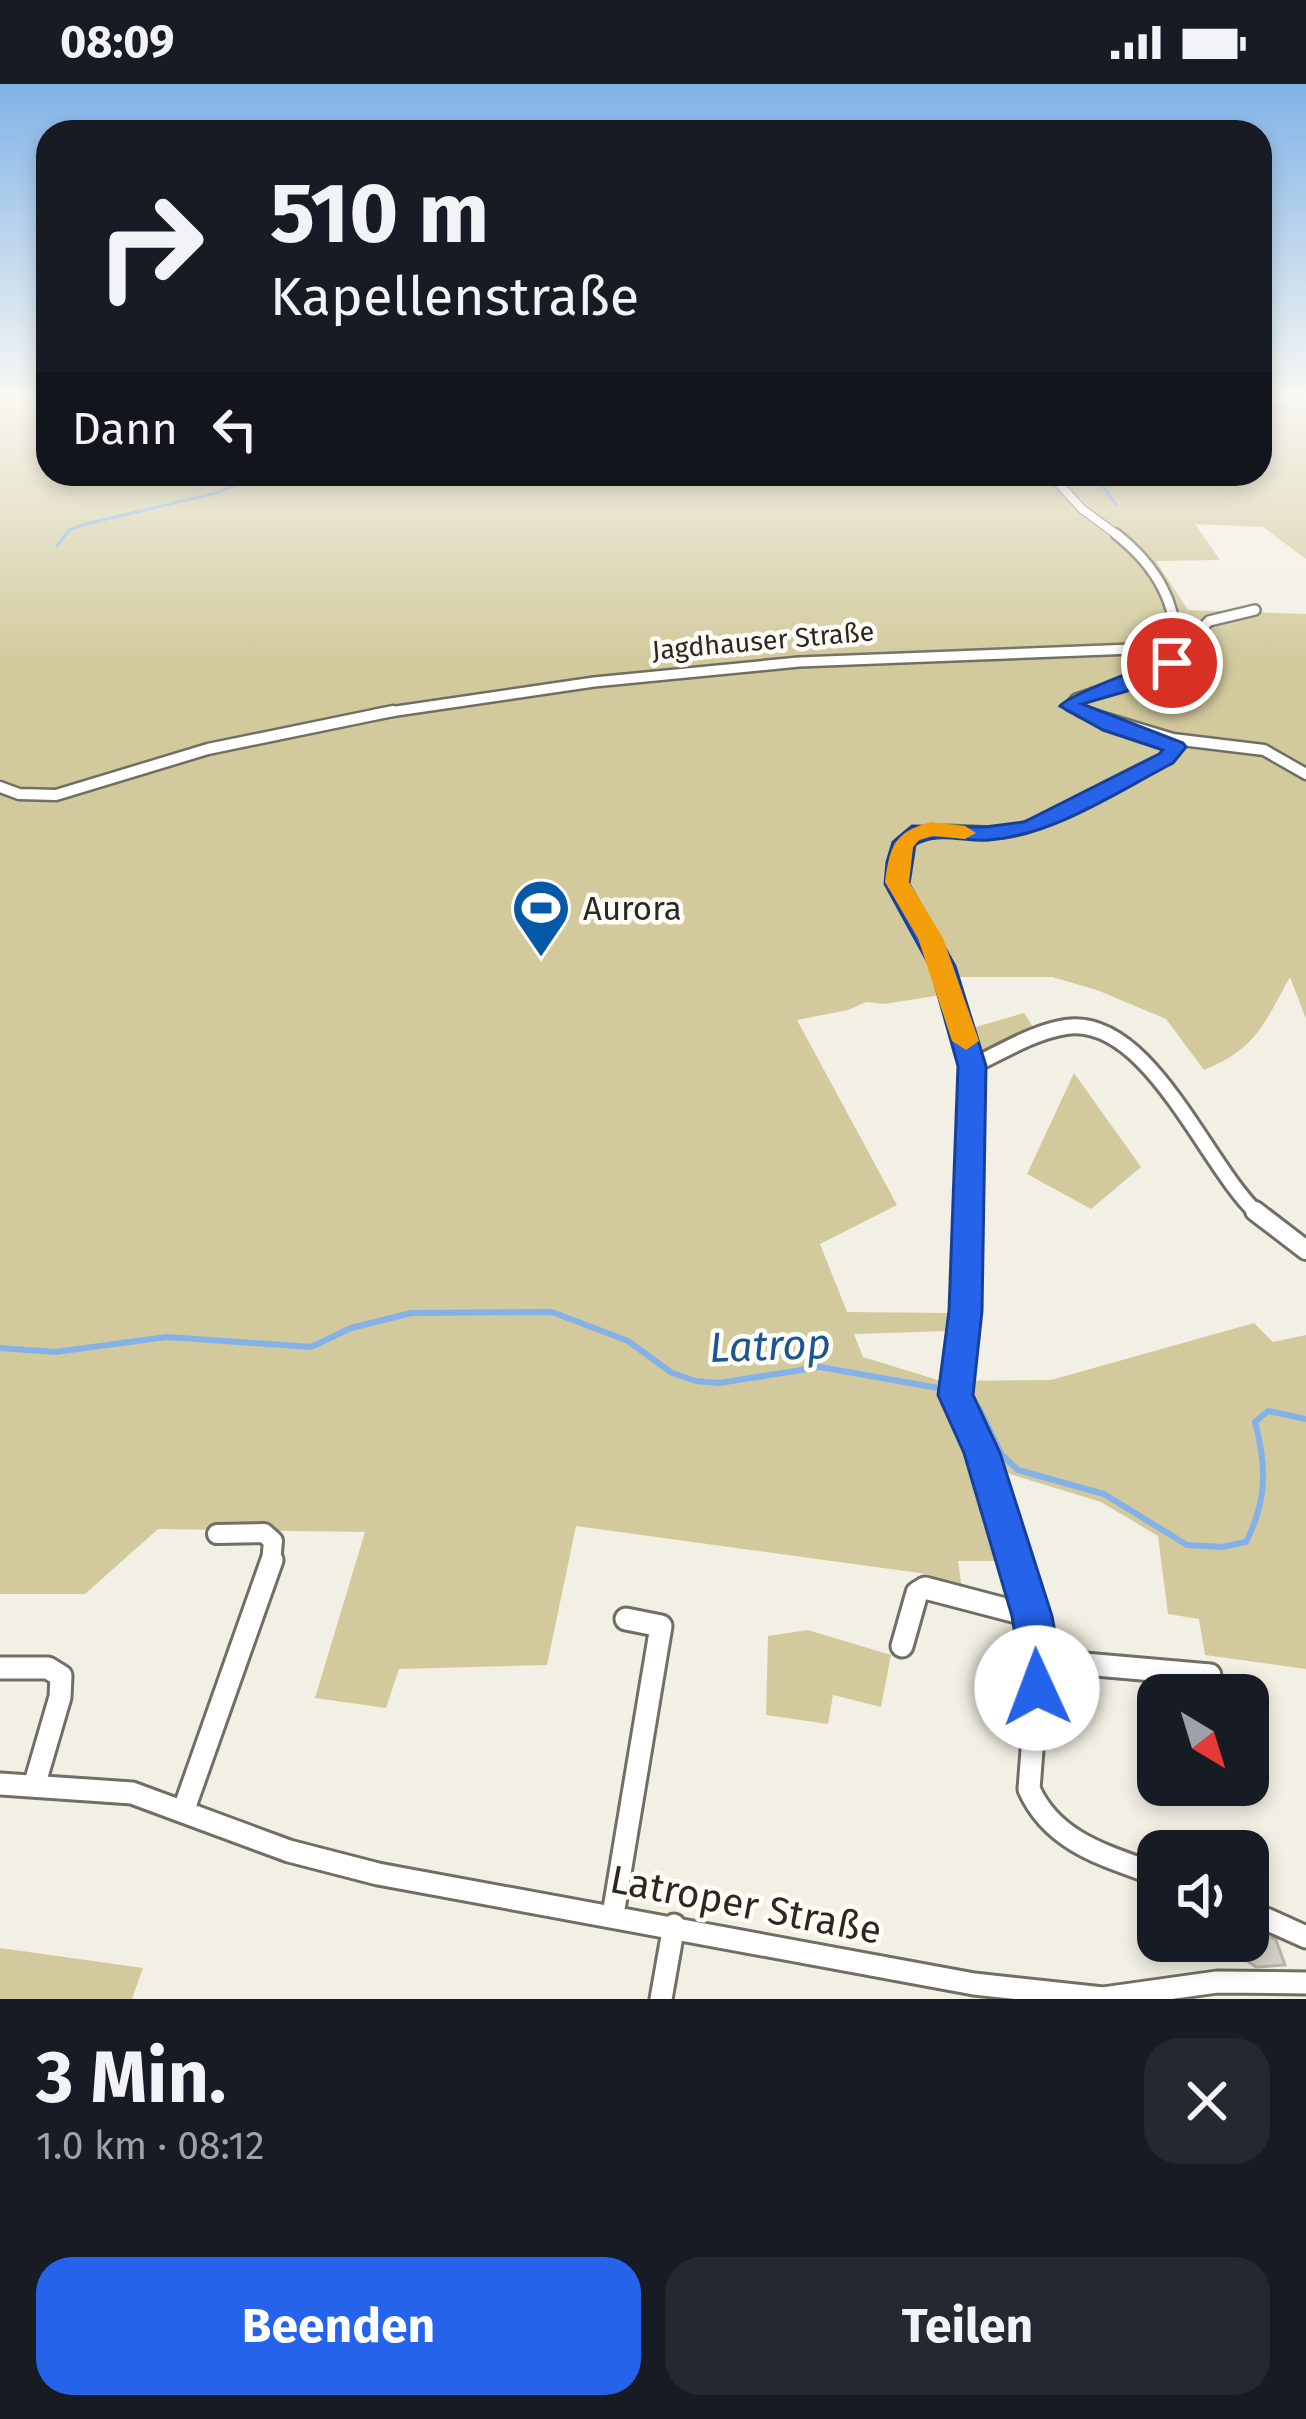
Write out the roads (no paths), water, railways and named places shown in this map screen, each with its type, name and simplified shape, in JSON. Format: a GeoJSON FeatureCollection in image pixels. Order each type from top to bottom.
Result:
{"type":"FeatureCollection","features":[{"type":"Feature","properties":{"kind":"street"},"geometry":{"type":"LineString","coordinates":[[1060,486],[1151,562],[1172,614],[1174,661],[1070,703],[1075,710],[1176,747],[1233,746]]}},
{"type":"Feature","properties":{"kind":"street"},"geometry":{"type":"LineString","coordinates":[[1173,656],[1214,618],[1255,610]]}},
{"type":"Feature","properties":{"kind":"street","name":"Jagdhauser Straße"},"geometry":{"type":"LineString","coordinates":[[0,787],[33,797],[65,794],[236,742],[421,704],[529,688],[889,654],[1081,655],[1151,649],[1173,656]]}},
{"type":"Feature","properties":{"kind":"street"},"geometry":{"type":"LineString","coordinates":[[1098,719],[1181,741],[1270,752],[1306,774]]}},
{"type":"Feature","properties":{"kind":"street"},"geometry":{"type":"LineString","coordinates":[[1137,1867],[1069,1839],[1035,1805],[1028,1773],[1040,1660],[1032,1616],[982,1453],[956,1387],[966,1311],[972,1066],[943,966],[897,884],[904,842],[931,829],[985,834],[1029,828],[1166,758],[1176,747]]}},
{"type":"Feature","properties":{"kind":"street"},"geometry":{"type":"LineString","coordinates":[[972,1066],[1065,1028],[1087,1027],[1112,1036],[1152,1072],[1238,1195],[1306,1250]]}},
{"type":"Feature","properties":{"kind":"street"},"geometry":{"type":"LineString","coordinates":[[184,1809],[274,1553],[273,1541],[264,1533],[217,1534]]}},
{"type":"Feature","properties":{"kind":"street"},"geometry":{"type":"LineString","coordinates":[[902,1646],[917,1593],[929,1587],[1032,1616]]}},
{"type":"Feature","properties":{"kind":"street"},"geometry":{"type":"LineString","coordinates":[[613,1915],[661,1626],[626,1618]]}},
{"type":"Feature","properties":{"kind":"street"},"geometry":{"type":"LineString","coordinates":[[1040,1660],[1199,1674]]}},
{"type":"Feature","properties":{"kind":"street"},"geometry":{"type":"LineString","coordinates":[[0,1668],[48,1668],[61,1676],[60,1697],[34,1784]]}},
{"type":"Feature","properties":{"kind":"street","name":"Latroper Straße"},"geometry":{"type":"LineString","coordinates":[[0,1784],[132,1793],[289,1851],[378,1874],[674,1924],[974,1984],[1102,1998],[1217,1982],[1306,1984]]}},
{"type":"Feature","properties":{"kind":"street"},"geometry":{"type":"LineString","coordinates":[[1269,1921],[1306,1937]]}},
{"type":"Feature","properties":{"kind":"street"},"geometry":{"type":"LineString","coordinates":[[661,1999],[674,1924]]}},
{"type":"Feature","properties":{"kind":"waterway"},"geometry":{"type":"LineString","coordinates":[[57,546],[69,530],[86,524],[233,486]]}},
{"type":"Feature","properties":{"kind":"waterway"},"geometry":{"type":"LineString","coordinates":[[1103,486],[1116,505]]}},
{"type":"Feature","properties":{"kind":"waterway","name":"Latrop"},"geometry":{"type":"LineString","coordinates":[[0,1348],[55,1352],[167,1337],[311,1347],[351,1328],[411,1313],[552,1312],[628,1341],[672,1373],[696,1381],[719,1383],[820,1367],[949,1390]]}},
{"type":"Feature","properties":{"kind":"waterway"},"geometry":{"type":"LineString","coordinates":[[960,1390],[979,1408],[1002,1455],[1018,1470],[1104,1494],[1187,1545],[1222,1547],[1246,1542],[1263,1483],[1255,1422],[1268,1411],[1306,1419]]}},
{"type":"Feature","properties":{"kind":"place","name":"Aurora"},"geometry":{"type":"Point","coordinates":[541,959]}}]}
